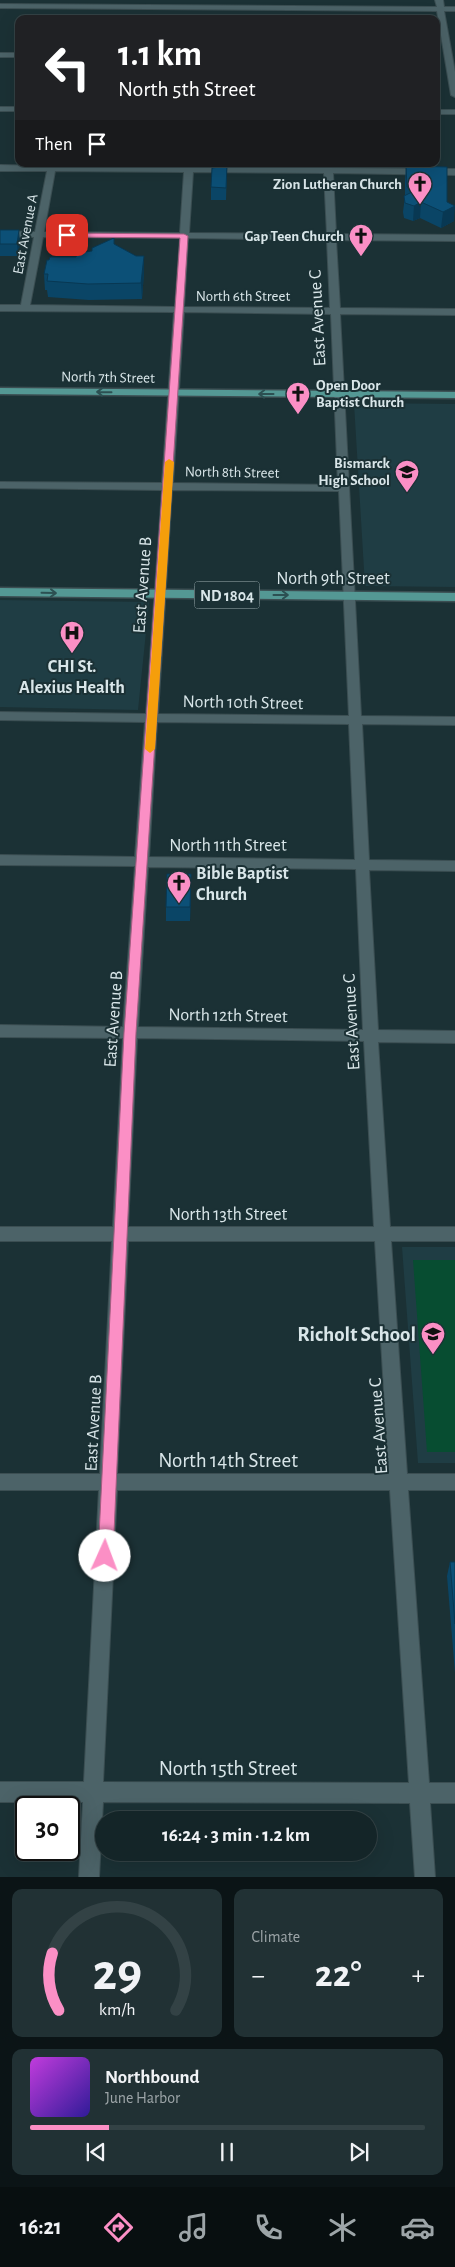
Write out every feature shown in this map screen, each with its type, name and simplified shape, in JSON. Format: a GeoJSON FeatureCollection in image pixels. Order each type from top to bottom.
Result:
{"type":"FeatureCollection","features":[{"type":"Feature","properties":{"kind":"main road","name":"North 7th Street"},"geometry":{"type":"LineString","coordinates":[[0,391],[455,395]]}},
{"type":"Feature","properties":{"kind":"main road","name":"North 9th Street"},"geometry":{"type":"LineString","coordinates":[[0,592],[455,597]]}},
{"type":"Feature","properties":{"kind":"street"},"geometry":{"type":"LineString","coordinates":[[439,0],[455,95]]}},
{"type":"Feature","properties":{"kind":"street"},"geometry":{"type":"LineString","coordinates":[[0,6],[320,4],[455,9]]}},
{"type":"Feature","properties":{"kind":"street"},"geometry":{"type":"LineString","coordinates":[[0,55],[15,55]]}},
{"type":"Feature","properties":{"kind":"street"},"geometry":{"type":"LineString","coordinates":[[0,109],[15,109]]}},
{"type":"Feature","properties":{"kind":"street"},"geometry":{"type":"LineString","coordinates":[[440,112],[455,112]]}},
{"type":"Feature","properties":{"kind":"street"},"geometry":{"type":"LineString","coordinates":[[0,168],[26,167]]}},
{"type":"Feature","properties":{"kind":"street","name":"East Avenue A"},"geometry":{"type":"LineString","coordinates":[[25,308],[52,167]]}},
{"type":"Feature","properties":{"kind":"street"},"geometry":{"type":"LineString","coordinates":[[189,167],[328,167],[455,172]]}},
{"type":"Feature","properties":{"kind":"street","name":"East Avenue B"},"geometry":{"type":"LineString","coordinates":[[89,1877],[130,1033],[189,167]]}},
{"type":"Feature","properties":{"kind":"street","name":"East Avenue C"},"geometry":{"type":"LineString","coordinates":[[328,167],[370,1036],[426,1877]]}},
{"type":"Feature","properties":{"kind":"street"},"geometry":{"type":"LineString","coordinates":[[0,234],[455,238]]}},
{"type":"Feature","properties":{"kind":"street","name":"North 6th Street"},"geometry":{"type":"LineString","coordinates":[[0,308],[455,312]]}},
{"type":"Feature","properties":{"kind":"street","name":"North 8th Street"},"geometry":{"type":"LineString","coordinates":[[0,485],[343,488]]}},
{"type":"Feature","properties":{"kind":"street","name":"North 10th Street"},"geometry":{"type":"LineString","coordinates":[[0,716],[455,722]]}},
{"type":"Feature","properties":{"kind":"street","name":"North 11th Street"},"geometry":{"type":"LineString","coordinates":[[0,860],[455,866]]}},
{"type":"Feature","properties":{"kind":"street","name":"North 12th Street"},"geometry":{"type":"LineString","coordinates":[[0,1031],[455,1037]]}},
{"type":"Feature","properties":{"kind":"street","name":"North 13th Street"},"geometry":{"type":"LineString","coordinates":[[0,1234],[455,1234]]}},
{"type":"Feature","properties":{"kind":"street","name":"North 14th Street"},"geometry":{"type":"LineString","coordinates":[[0,1482],[455,1482]]}},
{"type":"Feature","properties":{"kind":"street","name":"North 15th Street"},"geometry":{"type":"LineString","coordinates":[[0,1792],[455,1792]]}},
{"type":"Feature","properties":{"kind":"shaded area","name":"Bismarck High School"},"geometry":{"type":"Polygon","coordinates":[[[354,403],[455,404],[455,587],[365,586],[354,403]]]}},
{"type":"Feature","properties":{"kind":"shaded area","name":"CHI St. Alexius Health"},"geometry":{"type":"Polygon","coordinates":[[[0,600],[149,602],[138,710],[0,707],[0,600]]]}},
{"type":"Feature","properties":{"kind":"shaded area","name":"Richolt School"},"geometry":{"type":"Polygon","coordinates":[[[402,1247],[455,1247],[455,1463],[418,1463],[402,1247]]]}},
{"type":"Feature","properties":{"kind":"green space","name":"Richolt School"},"geometry":{"type":"Polygon","coordinates":[[[413,1260],[455,1260],[455,1452],[427,1452],[413,1260]]]}},
{"type":"Feature","properties":{"kind":"building"},"geometry":{"type":"Polygon","coordinates":[[[227,167],[226,188],[211,187],[212,168],[227,167]]]}},
{"type":"Feature","properties":{"kind":"building"},"geometry":{"type":"Polygon","coordinates":[[[406,167],[447,167],[447,202],[455,206],[443,212],[421,202],[414,206],[405,203],[404,196],[422,187],[407,187],[406,167]]]}},
{"type":"Feature","properties":{"kind":"building"},"geometry":{"type":"Polygon","coordinates":[[[0,230],[19,230],[17,244],[0,244],[0,230]]]}},
{"type":"Feature","properties":{"kind":"building"},"geometry":{"type":"Polygon","coordinates":[[[114,238],[114,244],[136,256],[144,256],[141,283],[88,284],[47,281],[48,274],[44,274],[47,260],[50,257],[76,257],[78,253],[92,251],[92,248],[114,238]]]}},
{"type":"Feature","properties":{"kind":"building"},"geometry":{"type":"Polygon","coordinates":[[[167,874],[191,874],[190,907],[166,907],[167,874]]]}},
{"type":"Feature","properties":{"kind":"building"},"geometry":{"type":"Polygon","coordinates":[[[450,1562],[455,1562],[455,1624],[450,1562]]]}},
{"type":"Feature","properties":{"kind":"slow traffic"},"geometry":{"type":"LineString","coordinates":[[150,749],[169,462]]}},
{"type":"Feature","properties":{"kind":"place","name":"Zion Lutheran Church"},"geometry":{"type":"Point","coordinates":[420,205]}},
{"type":"Feature","properties":{"kind":"place","name":"Gap Teen Church"},"geometry":{"type":"Point","coordinates":[361,257]}},
{"type":"Feature","properties":{"kind":"place","name":"Open Door Baptist Church"},"geometry":{"type":"Point","coordinates":[298,415]}},
{"type":"Feature","properties":{"kind":"place","name":"Bismarck High School"},"geometry":{"type":"Point","coordinates":[407,493]}},
{"type":"Feature","properties":{"kind":"place","name":"CHI St. Alexius Health"},"geometry":{"type":"Point","coordinates":[72,654]}},
{"type":"Feature","properties":{"kind":"place","name":"Bible Baptist Church"},"geometry":{"type":"Point","coordinates":[179,904]}},
{"type":"Feature","properties":{"kind":"place","name":"Richolt School"},"geometry":{"type":"Point","coordinates":[433,1355]}},
{"type":"Feature","properties":{"kind":"route"},"geometry":{"type":"LineString","coordinates":[[67,235],[184,236],[130,1033],[105,1556]]}}]}
